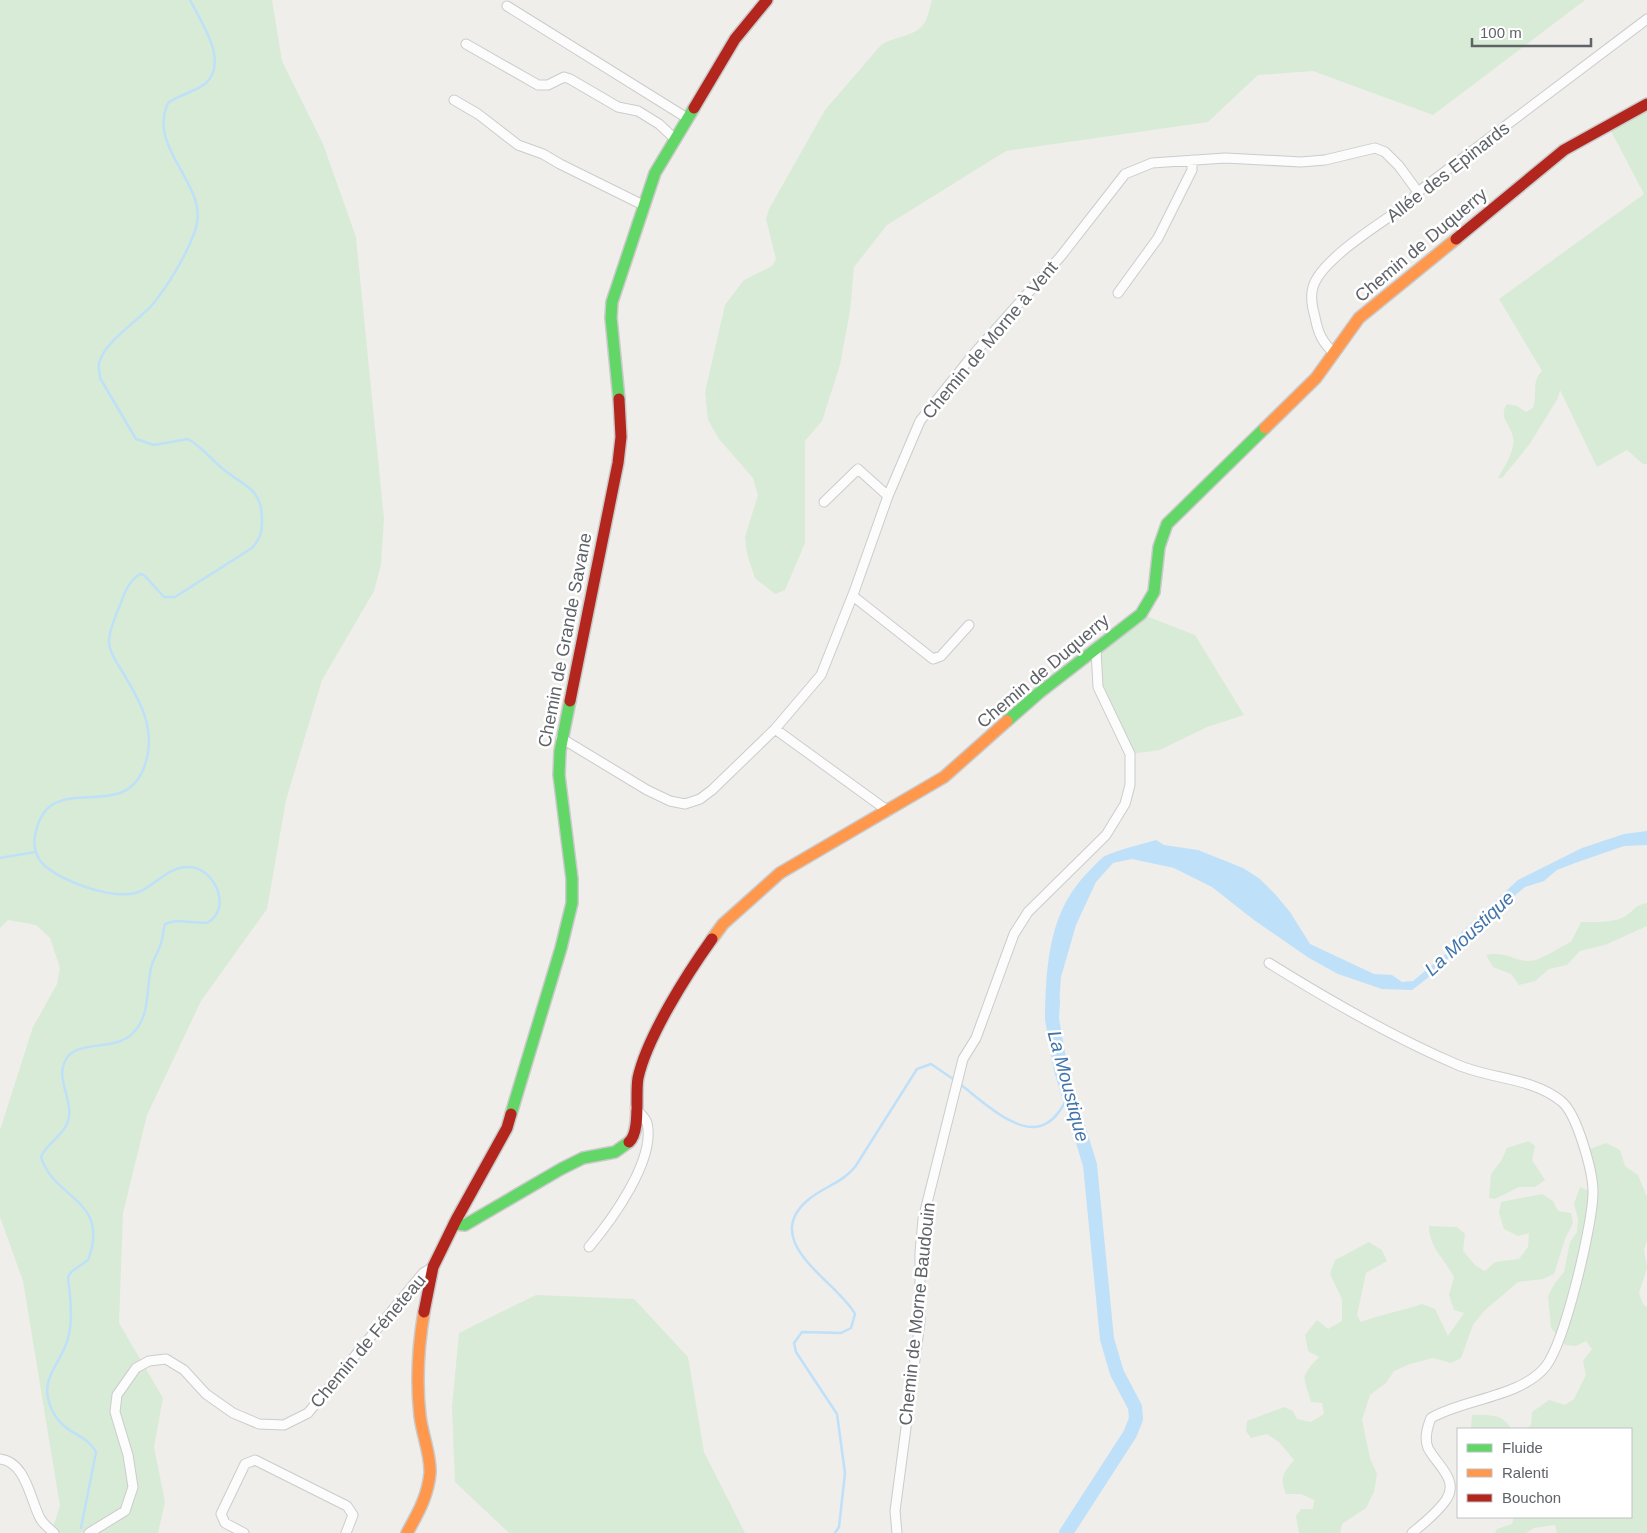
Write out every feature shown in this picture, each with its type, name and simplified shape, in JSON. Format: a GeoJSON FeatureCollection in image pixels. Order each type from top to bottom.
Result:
{"type":"FeatureCollection","features":[{"type":"Feature","properties":{"kind":"street","name":"Chemin de Grande Savane"},"geometry":{"type":"LineString","coordinates":[[407,1533],[424,1503],[430,1471],[420,1416],[417,1380],[419,1340],[433,1267],[454,1224],[507,1128],[572,903],[572,879],[560,775],[561,738],[618,462],[621,438],[611,318],[612,302],[654,173],[735,40],[768,0]]}},
{"type":"Feature","properties":{"kind":"street"},"geometry":{"type":"LineString","coordinates":[[508,6],[687,118]]}},
{"type":"Feature","properties":{"kind":"street","name":"Allée des Epinards"},"geometry":{"type":"LineString","coordinates":[[1334,354],[1325,345],[1318,333],[1312,302],[1313,286],[1320,272],[1335,258],[1408,204],[1418,192],[1647,18]]}},
{"type":"Feature","properties":{"kind":"street"},"geometry":{"type":"LineString","coordinates":[[466,44],[538,85],[548,85],[564,76],[618,107],[638,111],[659,124],[674,138]]}},
{"type":"Feature","properties":{"kind":"street"},"geometry":{"type":"LineString","coordinates":[[454,100],[478,114],[518,144],[543,154],[643,205]]}},
{"type":"Feature","properties":{"kind":"street","name":"Chemin de Duquerry"},"geometry":{"type":"LineString","coordinates":[[454,1224],[465,1225],[561,1169],[583,1158],[615,1152],[632,1140],[635,1133],[634,1108],[638,1079],[653,1036],[722,924],[780,873],[944,777],[1039,693],[1096,650],[1148,607],[1158,584],[1160,541],[1167,524],[1312,383],[1359,318],[1531,175],[1580,140],[1647,104]]}},
{"type":"Feature","properties":{"kind":"street","name":"Chemin de Morne à Vent"},"geometry":{"type":"LineString","coordinates":[[561,738],[648,790],[670,801],[685,804],[700,799],[712,790],[775,729],[821,675],[853,596],[888,496],[920,422],[972,356],[1067,248],[1125,174],[1152,163],[1224,158],[1302,162],[1324,160],[1375,148],[1385,152],[1399,166],[1418,192]]}},
{"type":"Feature","properties":{"kind":"street"},"geometry":{"type":"LineString","coordinates":[[1118,293],[1158,238],[1192,170],[1192,160]]}},
{"type":"Feature","properties":{"kind":"street"},"geometry":{"type":"LineString","coordinates":[[824,502],[858,469],[888,496]]}},
{"type":"Feature","properties":{"kind":"street"},"geometry":{"type":"LineString","coordinates":[[853,596],[933,659],[941,656],[969,625]]}},
{"type":"Feature","properties":{"kind":"street","name":"Chemin de Morne Baudouin"},"geometry":{"type":"LineString","coordinates":[[897,1533],[896,1511],[920,1322],[920,1252],[923,1219],[963,1059],[976,1038],[1014,934],[1028,912],[1100,841],[1117,819],[1125,804],[1130,785],[1130,754],[1098,687],[1096,650]]}},
{"type":"Feature","properties":{"kind":"street"},"geometry":{"type":"LineString","coordinates":[[775,729],[888,811]]}},
{"type":"Feature","properties":{"kind":"street"},"geometry":{"type":"LineString","coordinates":[[1269,963],[1331,1001],[1418,1047],[1461,1066],[1543,1090],[1562,1102],[1576,1121],[1588,1166],[1593,1190],[1590,1223],[1572,1298],[1557,1344],[1546,1366],[1531,1380],[1483,1400],[1442,1411],[1431,1418],[1426,1433],[1428,1448],[1442,1466],[1450,1484],[1448,1498],[1412,1533]]}},
{"type":"Feature","properties":{"kind":"street"},"geometry":{"type":"LineString","coordinates":[[589,1247],[603,1231],[643,1162],[648,1138],[646,1122],[634,1108]]}},
{"type":"Feature","properties":{"kind":"street","name":"Chemin de Féneteau"},"geometry":{"type":"LineString","coordinates":[[88,1533],[125,1511],[133,1487],[128,1455],[114,1412],[117,1395],[136,1368],[149,1361],[166,1359],[184,1370],[206,1394],[233,1413],[258,1424],[284,1425],[308,1413],[423,1273],[433,1267]]}},
{"type":"Feature","properties":{"kind":"street"},"geometry":{"type":"LineString","coordinates":[[0,1459],[7,1459],[20,1470],[41,1520],[54,1533]]}},
{"type":"Feature","properties":{"kind":"street"},"geometry":{"type":"LineString","coordinates":[[244,1533],[225,1523],[221,1514],[245,1464],[255,1460],[347,1506],[353,1515],[346,1533]]}},
{"type":"Feature","properties":{"kind":"green space"},"geometry":{"type":"Polygon","coordinates":[[[0,0],[272,0],[282,61],[323,144],[356,237],[384,519],[381,565],[374,591],[322,680],[286,800],[267,909],[201,1001],[147,1115],[123,1213],[119,1323],[163,1398],[154,1447],[165,1502],[158,1533],[51,1533],[60,1506],[23,1281],[0,1217],[0,1130],[33,1027],[57,984],[60,968],[50,938],[36,925],[8,920],[0,928],[0,0]]]}},
{"type":"Feature","properties":{"kind":"green space"},"geometry":{"type":"Polygon","coordinates":[[[932,0],[1585,0],[1433,115],[1313,71],[1258,75],[1208,122],[1006,151],[887,225],[854,267],[850,311],[840,365],[822,421],[805,441],[805,543],[785,590],[775,594],[755,578],[747,554],[745,537],[758,495],[753,478],[719,439],[708,420],[705,392],[725,305],[744,280],[772,266],[776,259],[766,219],[769,209],[825,110],[881,45],[912,33],[923,26],[932,0]]]}},
{"type":"Feature","properties":{"kind":"green space"},"geometry":{"type":"Polygon","coordinates":[[[1647,110],[1647,464],[1643,464],[1627,450],[1597,467],[1560,390],[1558,398],[1529,445],[1502,478],[1498,478],[1513,447],[1512,432],[1504,417],[1507,404],[1517,406],[1526,412],[1533,408],[1536,383],[1542,371],[1499,299],[1644,194],[1611,131],[1647,110]]]}},
{"type":"Feature","properties":{"kind":"green space"},"geometry":{"type":"Polygon","coordinates":[[[1141,614],[1195,635],[1244,715],[1207,727],[1160,750],[1130,754],[1098,687],[1096,650],[1141,614]]]}},
{"type":"Feature","properties":{"kind":"green space"},"geometry":{"type":"Polygon","coordinates":[[[1647,903],[1647,926],[1605,945],[1580,951],[1567,965],[1549,969],[1535,981],[1519,985],[1511,974],[1493,967],[1486,955],[1500,954],[1523,961],[1539,959],[1571,942],[1581,922],[1603,922],[1620,919],[1640,905],[1647,903]]]}},
{"type":"Feature","properties":{"kind":"green space"},"geometry":{"type":"Polygon","coordinates":[[[1529,1141],[1535,1146],[1532,1160],[1545,1180],[1535,1187],[1519,1187],[1495,1199],[1489,1198],[1491,1174],[1501,1161],[1507,1148],[1529,1141]]]}},
{"type":"Feature","properties":{"kind":"green space"},"geometry":{"type":"Polygon","coordinates":[[[1606,1143],[1620,1150],[1625,1166],[1638,1175],[1647,1197],[1647,1242],[1644,1249],[1647,1268],[1639,1293],[1643,1304],[1647,1307],[1647,1533],[1557,1533],[1555,1525],[1534,1528],[1526,1533],[1495,1533],[1497,1529],[1512,1524],[1514,1518],[1632,1518],[1632,1428],[1528,1428],[1531,1425],[1532,1412],[1549,1400],[1565,1405],[1574,1399],[1586,1375],[1583,1361],[1592,1349],[1586,1341],[1576,1346],[1565,1345],[1551,1328],[1548,1296],[1564,1272],[1570,1242],[1577,1232],[1578,1219],[1574,1204],[1580,1187],[1589,1191],[1596,1207],[1598,1185],[1589,1165],[1590,1149],[1606,1143]]]}},
{"type":"Feature","properties":{"kind":"green space"},"geometry":{"type":"Polygon","coordinates":[[[1542,1194],[1553,1201],[1558,1211],[1571,1213],[1573,1223],[1565,1239],[1554,1274],[1543,1279],[1518,1282],[1484,1311],[1473,1325],[1461,1358],[1451,1363],[1433,1358],[1410,1364],[1394,1371],[1386,1383],[1370,1395],[1362,1420],[1370,1458],[1377,1474],[1374,1492],[1366,1508],[1342,1524],[1340,1533],[1299,1533],[1296,1516],[1301,1509],[1313,1509],[1314,1500],[1301,1494],[1286,1494],[1283,1479],[1294,1460],[1279,1442],[1267,1434],[1251,1438],[1246,1431],[1247,1421],[1284,1407],[1293,1411],[1297,1419],[1311,1422],[1324,1414],[1322,1403],[1311,1402],[1305,1382],[1305,1374],[1319,1357],[1308,1351],[1305,1335],[1317,1320],[1328,1329],[1342,1321],[1342,1299],[1330,1274],[1335,1260],[1369,1242],[1382,1250],[1387,1261],[1366,1273],[1357,1315],[1361,1322],[1422,1304],[1435,1309],[1448,1336],[1464,1313],[1454,1310],[1449,1295],[1454,1277],[1432,1241],[1429,1226],[1457,1227],[1465,1234],[1463,1251],[1476,1266],[1485,1271],[1495,1262],[1519,1259],[1528,1247],[1529,1233],[1518,1236],[1504,1229],[1499,1213],[1501,1202],[1542,1194]]]}},
{"type":"Feature","properties":{"kind":"green space"},"geometry":{"type":"Polygon","coordinates":[[[536,1295],[634,1299],[688,1357],[704,1452],[745,1533],[509,1533],[455,1482],[452,1407],[459,1333],[536,1295]]]}},
{"type":"Feature","properties":{"kind":"green space"},"geometry":{"type":"Polygon","coordinates":[[[1472,1415],[1490,1415],[1504,1420],[1510,1428],[1471,1428],[1472,1415]]]}},
{"type":"Feature","properties":{"kind":"water"},"geometry":{"type":"Polygon","coordinates":[[[1647,831],[1647,845],[1624,846],[1557,870],[1544,881],[1525,887],[1468,935],[1438,970],[1412,990],[1382,989],[1338,974],[1309,958],[1254,920],[1212,887],[1174,868],[1132,859],[1113,863],[1096,882],[1076,925],[1061,977],[1058,1019],[1045,1018],[1049,957],[1058,919],[1066,901],[1099,860],[1123,849],[1156,840],[1164,845],[1198,850],[1243,868],[1260,879],[1275,894],[1290,912],[1310,944],[1374,974],[1392,975],[1402,982],[1413,981],[1448,952],[1453,940],[1518,880],[1582,848],[1624,834],[1647,831]]]}},
{"type":"Feature","properties":{"kind":"waterway"},"geometry":{"type":"LineString","coordinates":[[81,1528],[96,1452],[87,1441],[58,1420],[48,1400],[47,1389],[52,1371],[62,1354],[69,1334],[71,1313],[68,1277],[71,1272],[88,1260],[93,1240],[92,1224],[87,1212],[57,1183],[41,1157],[64,1129],[69,1117],[62,1075],[65,1061],[70,1054],[78,1050],[86,1047],[116,1043],[133,1033],[146,1009],[152,964],[160,946],[165,924],[175,921],[207,923],[215,917],[220,899],[213,881],[198,869],[188,867],[175,870],[147,888],[131,894],[104,892],[90,888],[51,871],[43,864],[36,851],[35,836],[42,815],[54,804],[68,799],[118,794],[132,786],[143,770],[149,743],[145,717],[109,644],[113,623],[130,584],[140,574],[144,575],[164,597],[175,597],[252,548],[260,536],[262,525],[259,501],[251,489],[223,469],[193,442],[188,439],[154,445],[136,439],[100,378],[99,363],[102,355],[115,339],[153,304],[182,260],[195,231],[198,215],[195,199],[171,152],[165,136],[164,120],[168,103],[206,83],[212,74],[215,64],[211,41],[190,0]]}},
{"type":"Feature","properties":{"kind":"waterway"},"geometry":{"type":"LineString","coordinates":[[0,858],[35,852]]}},
{"type":"Feature","properties":{"kind":"waterway","name":"La Moustique"},"geometry":{"type":"LineString","coordinates":[[1053,1001],[1052,1019],[1061,1070],[1090,1165],[1107,1339],[1117,1373],[1135,1407],[1136,1419],[1130,1434],[1066,1533]]}},
{"type":"Feature","properties":{"kind":"waterway"},"geometry":{"type":"LineString","coordinates":[[835,1533],[839,1527],[845,1473],[837,1414],[796,1352],[794,1343],[802,1332],[841,1333],[851,1328],[855,1314],[846,1302],[806,1261],[796,1246],[792,1231],[795,1216],[808,1200],[844,1177],[855,1167],[917,1069],[931,1064],[956,1081]]}},
{"type":"Feature","properties":{"kind":"waterway"},"geometry":{"type":"LineString","coordinates":[[960,1084],[1001,1116],[1025,1126],[1037,1127],[1051,1121],[1069,1096]]}},
{"type":"Feature","properties":{"kind":"traffic: fast"},"geometry":{"type":"LineString","coordinates":[[619,399],[611,318],[612,302],[655,173],[694,108]]}},
{"type":"Feature","properties":{"kind":"traffic: fast"},"geometry":{"type":"LineString","coordinates":[[1007,721],[1039,693],[1141,614],[1154,592],[1159,547],[1167,524],[1265,428]]}},
{"type":"Feature","properties":{"kind":"traffic: fast"},"geometry":{"type":"LineString","coordinates":[[511,1114],[561,948],[572,903],[572,879],[559,775],[560,751],[570,701]]}},
{"type":"Feature","properties":{"kind":"traffic: fast"},"geometry":{"type":"LineString","coordinates":[[454,1224],[465,1225],[561,1169],[583,1158],[615,1152],[629,1142]]}},
{"type":"Feature","properties":{"kind":"traffic: slow"},"geometry":{"type":"LineString","coordinates":[[1265,428],[1316,378],[1359,318],[1456,239]]}},
{"type":"Feature","properties":{"kind":"traffic: slow"},"geometry":{"type":"LineString","coordinates":[[712,939],[723,924],[780,873],[944,777],[1007,721]]}},
{"type":"Feature","properties":{"kind":"traffic: slow"},"geometry":{"type":"LineString","coordinates":[[407,1533],[425,1497],[430,1473],[420,1416],[418,1390],[419,1351],[424,1312]]}},
{"type":"Feature","properties":{"kind":"traffic: jam"},"geometry":{"type":"LineString","coordinates":[[694,108],[735,39],[767,0]]}},
{"type":"Feature","properties":{"kind":"traffic: jam"},"geometry":{"type":"LineString","coordinates":[[1456,239],[1564,150],[1647,104]]}},
{"type":"Feature","properties":{"kind":"traffic: jam"},"geometry":{"type":"LineString","coordinates":[[570,701],[618,463],[621,437],[619,399]]}},
{"type":"Feature","properties":{"kind":"traffic: jam"},"geometry":{"type":"LineString","coordinates":[[629,1142],[635,1130],[638,1078],[650,1044],[669,1006],[712,939]]}},
{"type":"Feature","properties":{"kind":"traffic: jam"},"geometry":{"type":"LineString","coordinates":[[424,1312],[433,1267],[456,1220],[507,1128],[511,1114]]}}]}
